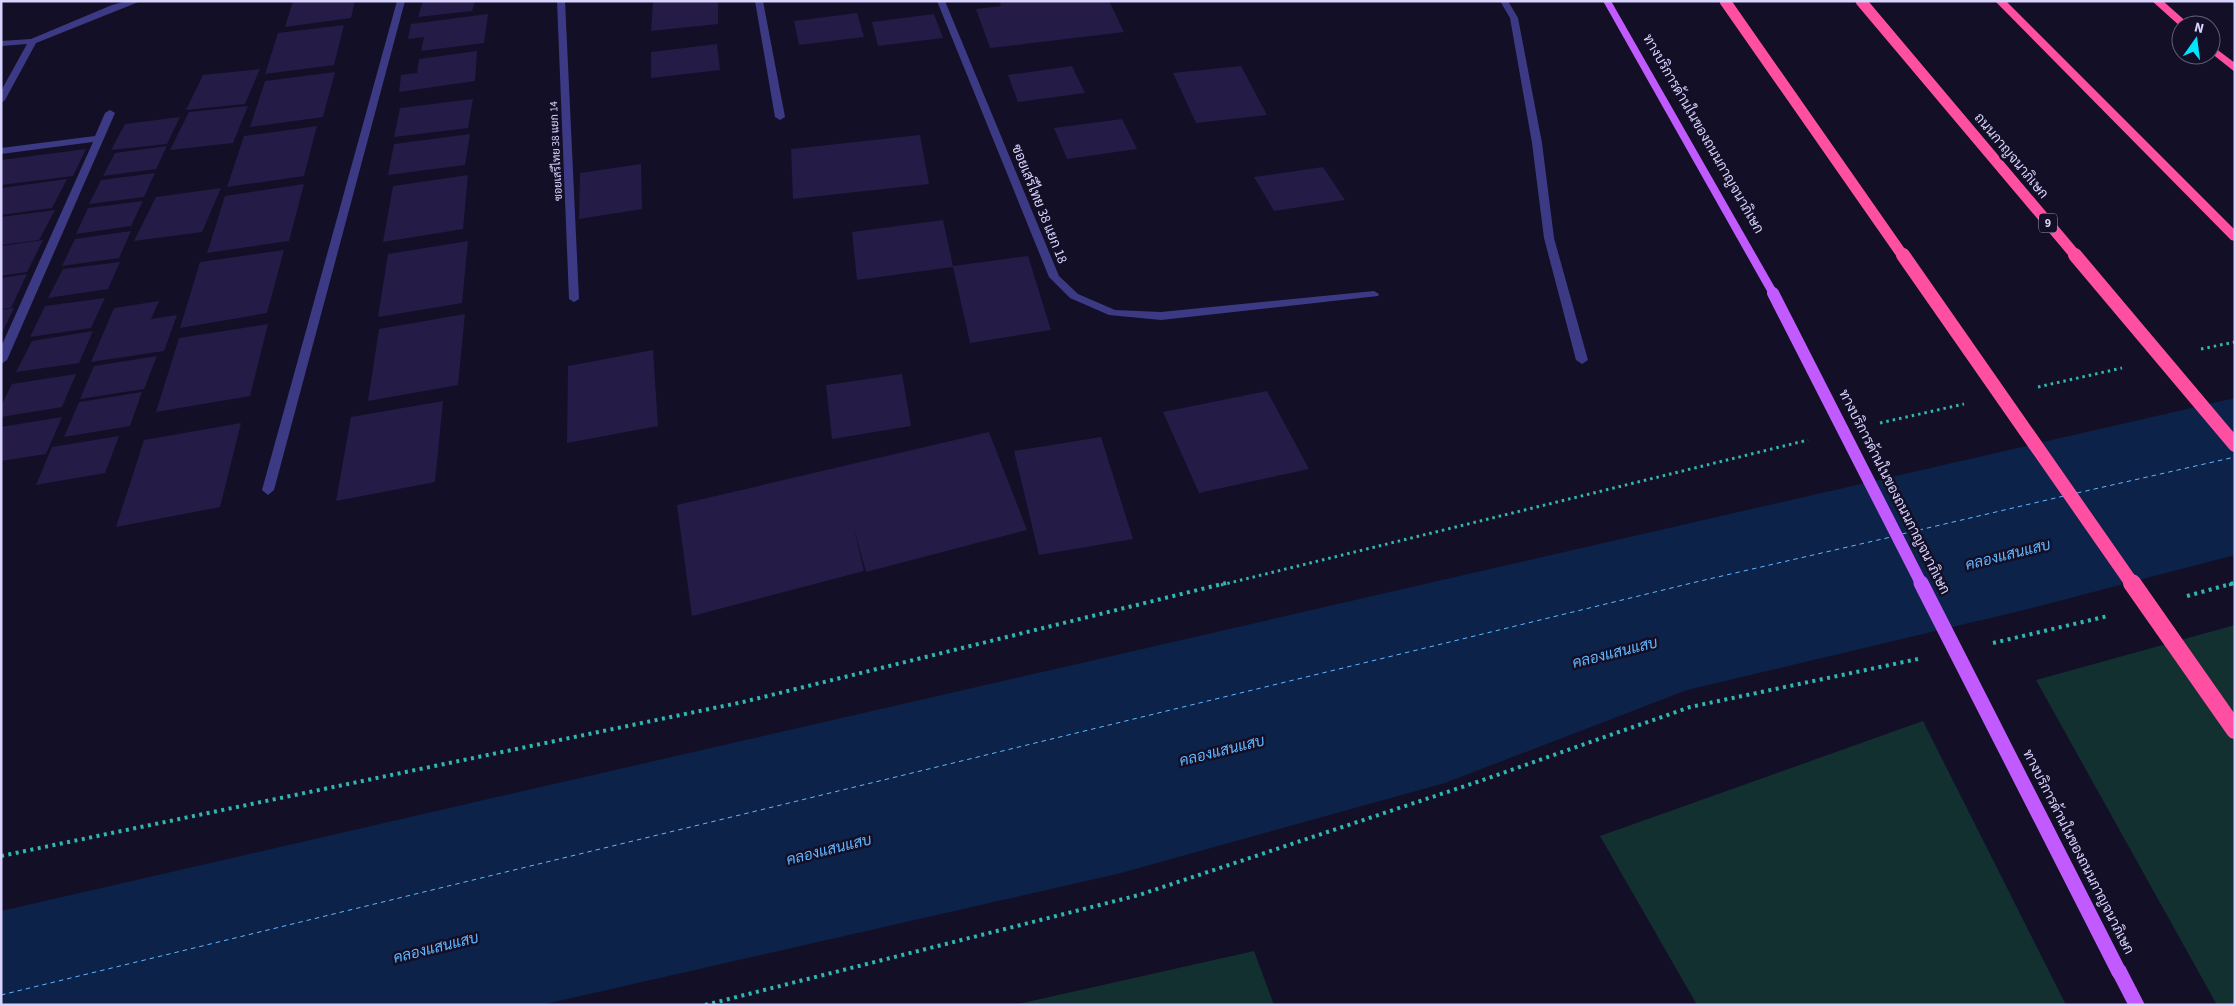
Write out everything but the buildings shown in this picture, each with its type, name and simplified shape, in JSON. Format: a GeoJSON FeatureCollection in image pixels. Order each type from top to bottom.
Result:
{"type":"FeatureCollection","features":[{"type":"Feature","properties":{"kind":"highway"},"geometry":{"type":"LineString","coordinates":[[1725,1],[2235,730]]}},
{"type":"Feature","properties":{"kind":"highway","name":"ถนนกาญจนาภิเษก"},"geometry":{"type":"LineString","coordinates":[[1860,1],[2235,445]]}},
{"type":"Feature","properties":{"kind":"highway"},"geometry":{"type":"LineString","coordinates":[[2000,1],[2235,237]]}},
{"type":"Feature","properties":{"kind":"highway"},"geometry":{"type":"LineString","coordinates":[[2157,1],[2173,15]]}},
{"type":"Feature","properties":{"kind":"highway"},"geometry":{"type":"LineString","coordinates":[[2221,57],[2235,69]]}},
{"type":"Feature","properties":{"kind":"main road","name":"ทางบริการด้านในของถนนกาญจนาภิเษก"},"geometry":{"type":"LineString","coordinates":[[1607,1],[1773,293],[2137,1005]]}},
{"type":"Feature","properties":{"kind":"street"},"geometry":{"type":"LineString","coordinates":[[1,44],[33,41],[137,1]]}},
{"type":"Feature","properties":{"kind":"street"},"geometry":{"type":"LineString","coordinates":[[268,490],[401,1]]}},
{"type":"Feature","properties":{"kind":"street","name":"ซอยเสรีไทย 38 แยก 14"},"geometry":{"type":"LineString","coordinates":[[561,1],[574,299]]}},
{"type":"Feature","properties":{"kind":"street"},"geometry":{"type":"LineString","coordinates":[[759,1],[780,117]]}},
{"type":"Feature","properties":{"kind":"street","name":"ซอยเสรีไทย 38 แยก 18"},"geometry":{"type":"LineString","coordinates":[[941,1],[1054,277],[1074,296],[1113,313],[1161,316],[1374,294]]}},
{"type":"Feature","properties":{"kind":"street"},"geometry":{"type":"LineString","coordinates":[[1504,1],[1514,18],[1537,143],[1549,238],[1582,360]]}},
{"type":"Feature","properties":{"kind":"street"},"geometry":{"type":"LineString","coordinates":[[1,100],[33,41]]}},
{"type":"Feature","properties":{"kind":"street"},"geometry":{"type":"LineString","coordinates":[[1,360],[110,114]]}},
{"type":"Feature","properties":{"kind":"street"},"geometry":{"type":"LineString","coordinates":[[1,151],[99,138]]}},
{"type":"Feature","properties":{"kind":"path"},"geometry":{"type":"LineString","coordinates":[[2196,351],[2235,342]]}},
{"type":"Feature","properties":{"kind":"path"},"geometry":{"type":"LineString","coordinates":[[2032,388],[2129,366]]}},
{"type":"Feature","properties":{"kind":"path"},"geometry":{"type":"LineString","coordinates":[[1878,424],[1964,404]]}},
{"type":"Feature","properties":{"kind":"path"},"geometry":{"type":"LineString","coordinates":[[1,856],[743,702],[1810,439]]}},
{"type":"Feature","properties":{"kind":"path"},"geometry":{"type":"LineString","coordinates":[[2178,598],[2235,583]]}},
{"type":"Feature","properties":{"kind":"path"},"geometry":{"type":"LineString","coordinates":[[1988,644],[2112,615]]}},
{"type":"Feature","properties":{"kind":"path"},"geometry":{"type":"LineString","coordinates":[[705,1005],[1139,895],[1480,781],[1690,707],[1921,658]]}},
{"type":"Feature","properties":{"kind":"green space"},"geometry":{"type":"Polygon","coordinates":[[[2235,625],[2235,1005],[2217,1005],[2036,680],[2235,625]]]}},
{"type":"Feature","properties":{"kind":"green space"},"geometry":{"type":"Polygon","coordinates":[[[1923,721],[2066,1005],[1697,1005],[1600,836],[1923,721]]]}},
{"type":"Feature","properties":{"kind":"green space"},"geometry":{"type":"Polygon","coordinates":[[[1254,951],[1274,1005],[1014,1005],[1254,951]]]}},
{"type":"Feature","properties":{"kind":"water","name":"คลองแสนแสบ"},"geometry":{"type":"Polygon","coordinates":[[[2235,398],[2235,555],[2024,610],[1687,690],[1445,783],[1121,873],[541,1005],[1,1005],[1,911],[2235,398]]]}},
{"type":"Feature","properties":{"kind":"ferry route"},"geometry":{"type":"LineString","coordinates":[[2077,493],[2235,457]]}},
{"type":"Feature","properties":{"kind":"ferry route"},"geometry":{"type":"LineString","coordinates":[[1902,534],[2064,496]]}},
{"type":"Feature","properties":{"kind":"ferry route"},"geometry":{"type":"LineString","coordinates":[[1,995],[1696,582],[1891,537]]}}]}
